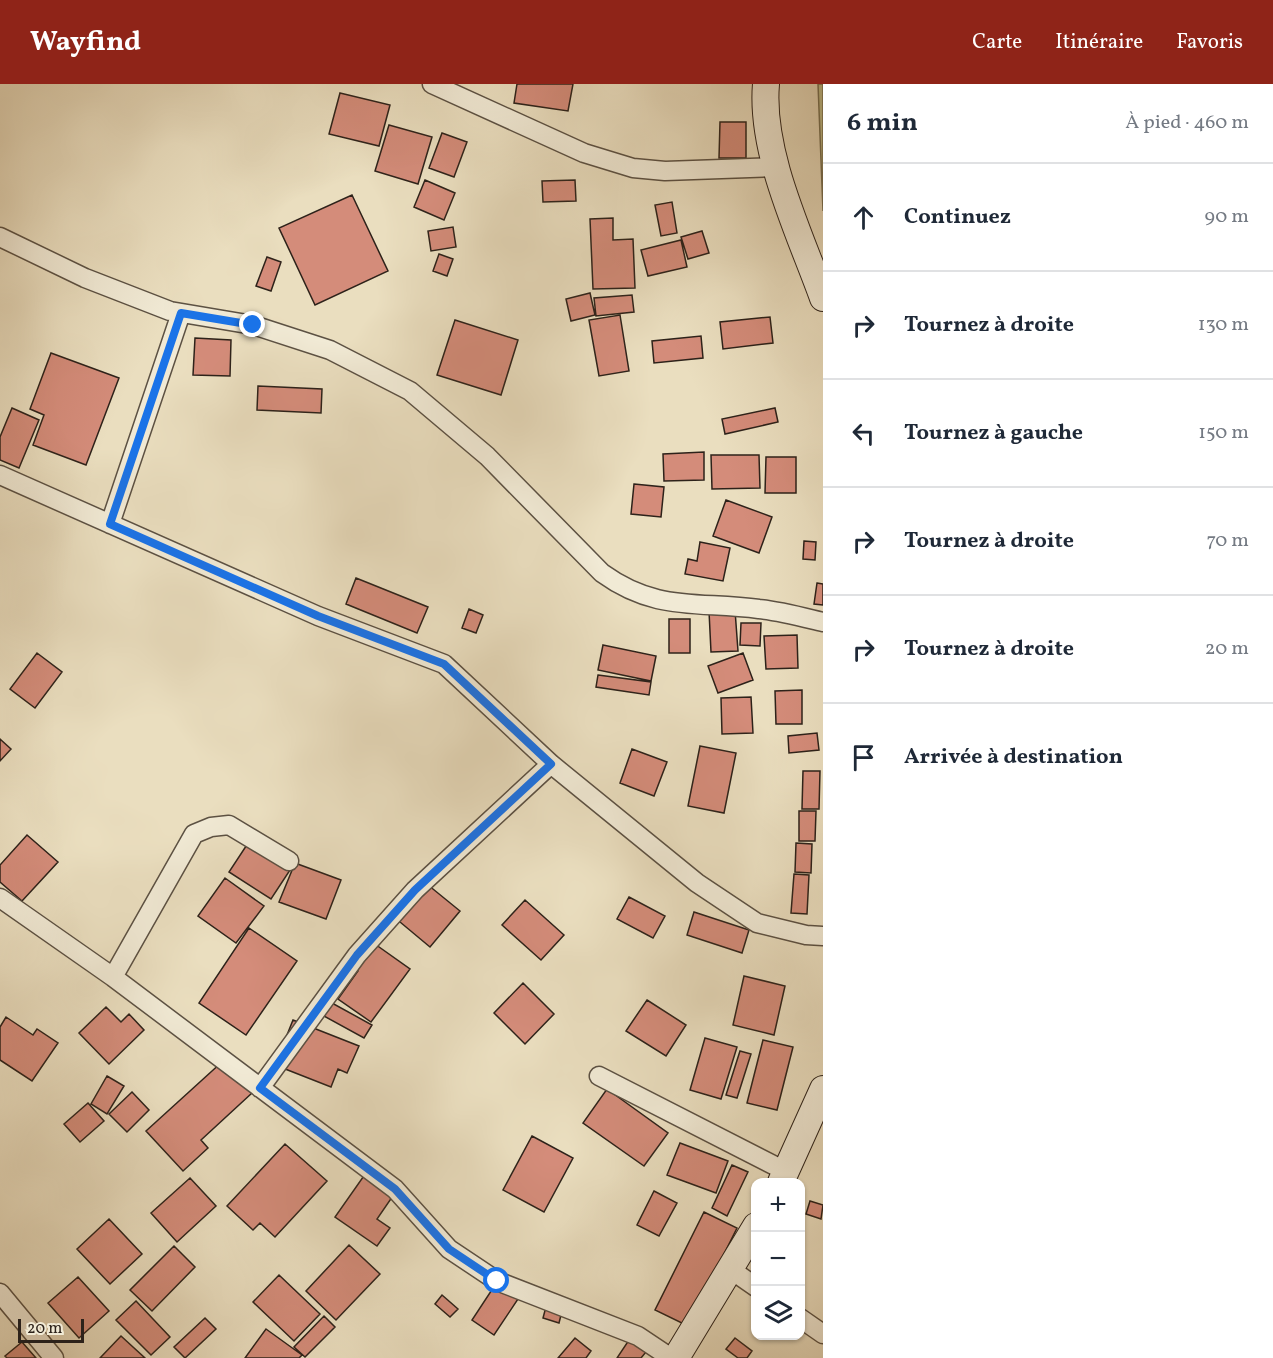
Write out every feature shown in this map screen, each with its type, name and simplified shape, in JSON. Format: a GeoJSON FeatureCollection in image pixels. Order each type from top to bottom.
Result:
{"type":"FeatureCollection","features":[{"type":"Feature","properties":{"kind":"street"},"geometry":{"type":"LineString","coordinates":[[432,84],[584,153],[633,168],[665,171],[776,166]]}},
{"type":"Feature","properties":{"kind":"street"},"geometry":{"type":"LineString","coordinates":[[766,84],[764,103],[776,166],[823,298]]}},
{"type":"Feature","properties":{"kind":"street"},"geometry":{"type":"LineString","coordinates":[[0,237],[86,278],[170,311],[253,325],[330,350],[410,391],[488,456],[602,573],[622,587],[658,600],[760,609],[823,622]]}},
{"type":"Feature","properties":{"kind":"street"},"geometry":{"type":"LineString","coordinates":[[110,524],[181,313]]}},
{"type":"Feature","properties":{"kind":"street"},"geometry":{"type":"LineString","coordinates":[[0,476],[318,616],[444,664],[551,764],[696,883],[757,923],[806,935],[823,936]]}},
{"type":"Feature","properties":{"kind":"street"},"geometry":{"type":"LineString","coordinates":[[260,1088],[357,955],[415,890],[551,764]]}},
{"type":"Feature","properties":{"kind":"street"},"geometry":{"type":"LineString","coordinates":[[113,977],[194,834],[211,827],[229,825],[289,861]]}},
{"type":"Feature","properties":{"kind":"street"},"geometry":{"type":"LineString","coordinates":[[0,898],[113,977],[395,1189],[449,1249],[497,1281],[638,1336],[670,1358]]}},
{"type":"Feature","properties":{"kind":"street"},"geometry":{"type":"LineString","coordinates":[[599,1076],[784,1177],[823,1089]]}},
{"type":"Feature","properties":{"kind":"street"},"geometry":{"type":"LineString","coordinates":[[676,1358],[752,1232]]}},
{"type":"Feature","properties":{"kind":"street"},"geometry":{"type":"LineString","coordinates":[[730,1269],[755,1286]]}},
{"type":"Feature","properties":{"kind":"street"},"geometry":{"type":"LineString","coordinates":[[0,1293],[54,1358]]}},
{"type":"Feature","properties":{"kind":"street"},"geometry":{"type":"LineString","coordinates":[[805,1321],[823,1334]]}},
{"type":"Feature","properties":{"kind":"green space"},"geometry":{"type":"Polygon","coordinates":[[[818,84],[823,84],[823,211],[818,84]]]}},
{"type":"Feature","properties":{"kind":"building"},"geometry":{"type":"Polygon","coordinates":[[[517,84],[573,84],[568,111],[514,103],[517,84]]]}},
{"type":"Feature","properties":{"kind":"building"},"geometry":{"type":"Polygon","coordinates":[[[340,93],[390,105],[379,146],[329,134],[340,93]]]}},
{"type":"Feature","properties":{"kind":"building"},"geometry":{"type":"Polygon","coordinates":[[[720,122],[746,122],[746,158],[719,158],[720,122]]]}},
{"type":"Feature","properties":{"kind":"building"},"geometry":{"type":"Polygon","coordinates":[[[389,125],[432,137],[418,184],[375,171],[389,125]]]}},
{"type":"Feature","properties":{"kind":"building"},"geometry":{"type":"Polygon","coordinates":[[[442,133],[467,142],[454,177],[429,168],[442,133]]]}},
{"type":"Feature","properties":{"kind":"building"},"geometry":{"type":"Polygon","coordinates":[[[425,180],[455,193],[444,220],[414,207],[425,180]]]}},
{"type":"Feature","properties":{"kind":"building"},"geometry":{"type":"Polygon","coordinates":[[[575,180],[576,201],[543,202],[542,181],[575,180]]]}},
{"type":"Feature","properties":{"kind":"building"},"geometry":{"type":"Polygon","coordinates":[[[352,195],[388,271],[315,305],[279,228],[352,195]]]}},
{"type":"Feature","properties":{"kind":"building"},"geometry":{"type":"Polygon","coordinates":[[[672,202],[677,233],[661,236],[655,205],[672,202]]]}},
{"type":"Feature","properties":{"kind":"building"},"geometry":{"type":"Polygon","coordinates":[[[613,218],[613,240],[633,239],[635,288],[593,289],[590,219],[613,218]]]}},
{"type":"Feature","properties":{"kind":"building"},"geometry":{"type":"Polygon","coordinates":[[[453,227],[456,247],[431,251],[428,231],[453,227]]]}},
{"type":"Feature","properties":{"kind":"building"},"geometry":{"type":"Polygon","coordinates":[[[702,231],[709,253],[688,259],[681,237],[702,231]]]}},
{"type":"Feature","properties":{"kind":"building"},"geometry":{"type":"Polygon","coordinates":[[[681,240],[687,267],[648,276],[641,250],[681,240]]]}},
{"type":"Feature","properties":{"kind":"building"},"geometry":{"type":"Polygon","coordinates":[[[439,254],[453,259],[447,276],[433,271],[439,254]]]}},
{"type":"Feature","properties":{"kind":"building"},"geometry":{"type":"Polygon","coordinates":[[[267,257],[281,262],[271,291],[256,286],[267,257]]]}},
{"type":"Feature","properties":{"kind":"building"},"geometry":{"type":"Polygon","coordinates":[[[590,293],[595,315],[571,321],[566,299],[590,293]]]}},
{"type":"Feature","properties":{"kind":"building"},"geometry":{"type":"Polygon","coordinates":[[[632,295],[634,312],[596,316],[594,298],[632,295]]]}},
{"type":"Feature","properties":{"kind":"building"},"geometry":{"type":"Polygon","coordinates":[[[620,315],[629,371],[599,376],[589,320],[620,315]]]}},
{"type":"Feature","properties":{"kind":"building"},"geometry":{"type":"Polygon","coordinates":[[[770,317],[773,343],[723,349],[720,322],[770,317]]]}},
{"type":"Feature","properties":{"kind":"building"},"geometry":{"type":"Polygon","coordinates":[[[455,320],[518,340],[501,395],[437,375],[455,320]]]}},
{"type":"Feature","properties":{"kind":"building"},"geometry":{"type":"Polygon","coordinates":[[[701,336],[703,358],[654,363],[652,341],[701,336]]]}},
{"type":"Feature","properties":{"kind":"building"},"geometry":{"type":"Polygon","coordinates":[[[195,338],[231,340],[230,376],[193,375],[195,338]]]}},
{"type":"Feature","properties":{"kind":"building"},"geometry":{"type":"Polygon","coordinates":[[[51,353],[119,378],[86,465],[33,445],[44,415],[30,409],[51,353]]]}},
{"type":"Feature","properties":{"kind":"building"},"geometry":{"type":"Polygon","coordinates":[[[258,386],[322,389],[321,413],[257,410],[258,386]]]}},
{"type":"Feature","properties":{"kind":"building"},"geometry":{"type":"Polygon","coordinates":[[[12,408],[39,420],[19,468],[0,460],[0,437],[12,408]]]}},
{"type":"Feature","properties":{"kind":"building"},"geometry":{"type":"Polygon","coordinates":[[[775,408],[778,422],[725,434],[722,419],[775,408]]]}},
{"type":"Feature","properties":{"kind":"building"},"geometry":{"type":"Polygon","coordinates":[[[704,452],[704,480],[664,481],[663,454],[704,452]]]}},
{"type":"Feature","properties":{"kind":"building"},"geometry":{"type":"Polygon","coordinates":[[[711,455],[759,455],[760,488],[712,489],[711,455]]]}},
{"type":"Feature","properties":{"kind":"building"},"geometry":{"type":"Polygon","coordinates":[[[766,457],[796,457],[796,493],[765,493],[766,457]]]}},
{"type":"Feature","properties":{"kind":"building"},"geometry":{"type":"Polygon","coordinates":[[[634,484],[664,487],[661,517],[631,514],[634,484]]]}},
{"type":"Feature","properties":{"kind":"building"},"geometry":{"type":"Polygon","coordinates":[[[726,500],[772,517],[759,553],[713,536],[726,500]]]}},
{"type":"Feature","properties":{"kind":"building"},"geometry":{"type":"Polygon","coordinates":[[[804,541],[816,542],[815,560],[803,559],[804,541]]]}},
{"type":"Feature","properties":{"kind":"building"},"geometry":{"type":"Polygon","coordinates":[[[700,542],[730,548],[723,581],[685,574],[688,559],[697,561],[700,542]]]}},
{"type":"Feature","properties":{"kind":"building"},"geometry":{"type":"Polygon","coordinates":[[[356,578],[428,607],[417,633],[346,604],[356,578]]]}},
{"type":"Feature","properties":{"kind":"building"},"geometry":{"type":"Polygon","coordinates":[[[817,583],[823,584],[823,605],[814,604],[817,583]]]}},
{"type":"Feature","properties":{"kind":"building"},"geometry":{"type":"Polygon","coordinates":[[[469,609],[483,615],[476,633],[462,628],[469,609]]]}},
{"type":"Feature","properties":{"kind":"building"},"geometry":{"type":"Polygon","coordinates":[[[735,610],[738,651],[711,652],[709,611],[735,610]]]}},
{"type":"Feature","properties":{"kind":"building"},"geometry":{"type":"Polygon","coordinates":[[[669,619],[690,619],[690,653],[669,653],[669,619]]]}},
{"type":"Feature","properties":{"kind":"building"},"geometry":{"type":"Polygon","coordinates":[[[741,623],[761,623],[760,646],[740,645],[741,623]]]}},
{"type":"Feature","properties":{"kind":"building"},"geometry":{"type":"Polygon","coordinates":[[[797,635],[798,668],[766,669],[764,636],[797,635]]]}},
{"type":"Feature","properties":{"kind":"building"},"geometry":{"type":"Polygon","coordinates":[[[603,645],[656,656],[651,681],[598,670],[603,645]]]}},
{"type":"Feature","properties":{"kind":"building"},"geometry":{"type":"Polygon","coordinates":[[[37,653],[62,672],[35,708],[10,689],[37,653]]]}},
{"type":"Feature","properties":{"kind":"building"},"geometry":{"type":"Polygon","coordinates":[[[743,653],[753,680],[718,693],[708,666],[743,653]]]}},
{"type":"Feature","properties":{"kind":"building"},"geometry":{"type":"Polygon","coordinates":[[[598,675],[651,682],[649,695],[596,687],[598,675]]]}},
{"type":"Feature","properties":{"kind":"building"},"geometry":{"type":"Polygon","coordinates":[[[802,690],[802,724],[776,724],[775,691],[802,690]]]}},
{"type":"Feature","properties":{"kind":"building"},"geometry":{"type":"Polygon","coordinates":[[[751,697],[753,733],[722,734],[721,698],[751,697]]]}},
{"type":"Feature","properties":{"kind":"building"},"geometry":{"type":"Polygon","coordinates":[[[817,733],[819,750],[789,753],[788,736],[817,733]]]}},
{"type":"Feature","properties":{"kind":"building"},"geometry":{"type":"Polygon","coordinates":[[[0,739],[11,749],[0,761],[0,739]]]}},
{"type":"Feature","properties":{"kind":"building"},"geometry":{"type":"Polygon","coordinates":[[[700,746],[736,753],[724,813],[688,806],[700,746]]]}},
{"type":"Feature","properties":{"kind":"building"},"geometry":{"type":"Polygon","coordinates":[[[632,749],[667,762],[654,796],[620,783],[632,749]]]}},
{"type":"Feature","properties":{"kind":"building"},"geometry":{"type":"Polygon","coordinates":[[[803,771],[820,771],[819,809],[802,809],[803,771]]]}},
{"type":"Feature","properties":{"kind":"building"},"geometry":{"type":"Polygon","coordinates":[[[799,811],[816,811],[815,841],[799,841],[799,811]]]}},
{"type":"Feature","properties":{"kind":"building"},"geometry":{"type":"Polygon","coordinates":[[[27,835],[58,862],[22,901],[0,882],[0,865],[27,835]]]}},
{"type":"Feature","properties":{"kind":"building"},"geometry":{"type":"Polygon","coordinates":[[[252,837],[294,864],[271,899],[229,872],[252,837]]]}},
{"type":"Feature","properties":{"kind":"building"},"geometry":{"type":"Polygon","coordinates":[[[796,843],[812,844],[811,873],[795,872],[796,843]]]}},
{"type":"Feature","properties":{"kind":"building"},"geometry":{"type":"Polygon","coordinates":[[[295,863],[341,880],[326,919],[279,902],[295,863]]]}},
{"type":"Feature","properties":{"kind":"building"},"geometry":{"type":"Polygon","coordinates":[[[794,874],[809,875],[807,914],[791,913],[794,874]]]}},
{"type":"Feature","properties":{"kind":"building"},"geometry":{"type":"Polygon","coordinates":[[[417,876],[460,911],[430,947],[388,912],[417,876]]]}},
{"type":"Feature","properties":{"kind":"building"},"geometry":{"type":"Polygon","coordinates":[[[225,878],[264,906],[236,943],[198,916],[225,878]]]}},
{"type":"Feature","properties":{"kind":"building"},"geometry":{"type":"Polygon","coordinates":[[[629,897],[665,916],[653,938],[617,919],[629,897]]]}},
{"type":"Feature","properties":{"kind":"building"},"geometry":{"type":"Polygon","coordinates":[[[525,900],[564,935],[541,960],[502,925],[525,900]]]}},
{"type":"Feature","properties":{"kind":"building"},"geometry":{"type":"Polygon","coordinates":[[[694,912],[749,930],[742,953],[687,935],[694,912]]]}},
{"type":"Feature","properties":{"kind":"building"},"geometry":{"type":"Polygon","coordinates":[[[249,928],[297,961],[246,1035],[199,1003],[249,928]]]}},
{"type":"Feature","properties":{"kind":"building"},"geometry":{"type":"Polygon","coordinates":[[[365,937],[410,969],[371,1022],[338,999],[358,971],[346,962],[365,937]]]}},
{"type":"Feature","properties":{"kind":"building"},"geometry":{"type":"Polygon","coordinates":[[[744,976],[785,986],[774,1035],[733,1025],[744,976]]]}},
{"type":"Feature","properties":{"kind":"building"},"geometry":{"type":"Polygon","coordinates":[[[523,983],[554,1014],[525,1044],[494,1013],[523,983]]]}},
{"type":"Feature","properties":{"kind":"building"},"geometry":{"type":"Polygon","coordinates":[[[321,997],[372,1025],[364,1038],[313,1010],[321,997]]]}},
{"type":"Feature","properties":{"kind":"building"},"geometry":{"type":"Polygon","coordinates":[[[647,1000],[686,1025],[666,1056],[626,1031],[647,1000]]]}},
{"type":"Feature","properties":{"kind":"building"},"geometry":{"type":"Polygon","coordinates":[[[106,1007],[121,1022],[129,1014],[144,1030],[109,1064],[79,1033],[106,1007]]]}},
{"type":"Feature","properties":{"kind":"building"},"geometry":{"type":"Polygon","coordinates":[[[6,1017],[33,1035],[37,1029],[58,1043],[32,1081],[0,1060],[0,1027],[6,1017]]]}},
{"type":"Feature","properties":{"kind":"building"},"geometry":{"type":"Polygon","coordinates":[[[293,1020],[359,1046],[347,1073],[338,1069],[331,1087],[275,1065],[293,1020]]]}},
{"type":"Feature","properties":{"kind":"building"},"geometry":{"type":"Polygon","coordinates":[[[705,1038],[737,1047],[721,1099],[690,1090],[705,1038]]]}},
{"type":"Feature","properties":{"kind":"building"},"geometry":{"type":"Polygon","coordinates":[[[763,1040],[793,1047],[777,1110],[747,1103],[763,1040]]]}},
{"type":"Feature","properties":{"kind":"building"},"geometry":{"type":"Polygon","coordinates":[[[740,1051],[751,1054],[737,1098],[726,1095],[740,1051]]]}},
{"type":"Feature","properties":{"kind":"building"},"geometry":{"type":"Polygon","coordinates":[[[223,1061],[252,1093],[201,1140],[208,1148],[183,1171],[146,1131],[223,1061]]]}},
{"type":"Feature","properties":{"kind":"building"},"geometry":{"type":"Polygon","coordinates":[[[107,1076],[124,1086],[107,1114],[91,1104],[107,1076]]]}},
{"type":"Feature","properties":{"kind":"building"},"geometry":{"type":"Polygon","coordinates":[[[607,1089],[668,1133],[644,1166],[583,1123],[607,1089]]]}},
{"type":"Feature","properties":{"kind":"building"},"geometry":{"type":"Polygon","coordinates":[[[132,1092],[149,1110],[127,1132],[109,1114],[132,1092]]]}},
{"type":"Feature","properties":{"kind":"building"},"geometry":{"type":"Polygon","coordinates":[[[88,1103],[104,1121],[80,1142],[64,1124],[88,1103]]]}},
{"type":"Feature","properties":{"kind":"building"},"geometry":{"type":"Polygon","coordinates":[[[532,1136],[573,1158],[544,1212],[503,1190],[532,1136]]]}},
{"type":"Feature","properties":{"kind":"building"},"geometry":{"type":"Polygon","coordinates":[[[680,1143],[728,1161],[716,1193],[667,1175],[680,1143]]]}},
{"type":"Feature","properties":{"kind":"building"},"geometry":{"type":"Polygon","coordinates":[[[285,1144],[327,1181],[275,1237],[260,1223],[253,1230],[227,1206],[285,1144]]]}},
{"type":"Feature","properties":{"kind":"building"},"geometry":{"type":"Polygon","coordinates":[[[732,1165],[748,1172],[727,1216],[712,1208],[732,1165]]]}},
{"type":"Feature","properties":{"kind":"building"},"geometry":{"type":"Polygon","coordinates":[[[368,1170],[397,1190],[377,1219],[390,1228],[377,1246],[335,1217],[368,1170]]]}},
{"type":"Feature","properties":{"kind":"building"},"geometry":{"type":"Polygon","coordinates":[[[190,1178],[216,1206],[177,1242],[151,1213],[190,1178]]]}},
{"type":"Feature","properties":{"kind":"building"},"geometry":{"type":"Polygon","coordinates":[[[654,1191],[677,1203],[659,1236],[637,1225],[654,1191]]]}},
{"type":"Feature","properties":{"kind":"building"},"geometry":{"type":"Polygon","coordinates":[[[810,1201],[823,1205],[821,1219],[806,1214],[810,1201]]]}},
{"type":"Feature","properties":{"kind":"building"},"geometry":{"type":"Polygon","coordinates":[[[704,1212],[737,1228],[688,1326],[655,1310],[704,1212]]]}},
{"type":"Feature","properties":{"kind":"building"},"geometry":{"type":"Polygon","coordinates":[[[109,1219],[142,1254],[110,1284],[77,1249],[109,1219]]]}},
{"type":"Feature","properties":{"kind":"building"},"geometry":{"type":"Polygon","coordinates":[[[349,1245],[380,1274],[336,1320],[306,1291],[349,1245]]]}},
{"type":"Feature","properties":{"kind":"building"},"geometry":{"type":"Polygon","coordinates":[[[174,1246],[195,1267],[152,1311],[130,1290],[174,1246]]]}},
{"type":"Feature","properties":{"kind":"building"},"geometry":{"type":"Polygon","coordinates":[[[279,1275],[320,1314],[294,1341],[253,1302],[279,1275]]]}},
{"type":"Feature","properties":{"kind":"building"},"geometry":{"type":"Polygon","coordinates":[[[78,1277],[109,1311],[79,1338],[48,1303],[78,1277]]]}},
{"type":"Feature","properties":{"kind":"building"},"geometry":{"type":"Polygon","coordinates":[[[497,1282],[520,1296],[494,1335],[472,1320],[497,1282]]]}},
{"type":"Feature","properties":{"kind":"building"},"geometry":{"type":"Polygon","coordinates":[[[442,1295],[458,1309],[450,1317],[435,1304],[442,1295]]]}},
{"type":"Feature","properties":{"kind":"building"},"geometry":{"type":"Polygon","coordinates":[[[136,1301],[170,1337],[151,1355],[116,1320],[136,1301]]]}},
{"type":"Feature","properties":{"kind":"building"},"geometry":{"type":"Polygon","coordinates":[[[547,1303],[563,1307],[559,1323],[543,1318],[547,1303]]]}},
{"type":"Feature","properties":{"kind":"building"},"geometry":{"type":"Polygon","coordinates":[[[324,1316],[335,1327],[305,1357],[294,1347],[324,1316]]]}},
{"type":"Feature","properties":{"kind":"building"},"geometry":{"type":"Polygon","coordinates":[[[205,1318],[216,1329],[185,1358],[174,1347],[205,1318]]]}},
{"type":"Feature","properties":{"kind":"building"},"geometry":{"type":"Polygon","coordinates":[[[266,1329],[302,1355],[299,1358],[245,1358],[266,1329]]]}},
{"type":"Feature","properties":{"kind":"building"},"geometry":{"type":"Polygon","coordinates":[[[121,1336],[145,1358],[100,1358],[121,1336]]]}},
{"type":"Feature","properties":{"kind":"building"},"geometry":{"type":"Polygon","coordinates":[[[575,1338],[591,1351],[586,1358],[558,1358],[575,1338]]]}},
{"type":"Feature","properties":{"kind":"building"},"geometry":{"type":"Polygon","coordinates":[[[735,1338],[752,1351],[747,1358],[738,1358],[726,1349],[735,1338]]]}},
{"type":"Feature","properties":{"kind":"building"},"geometry":{"type":"Polygon","coordinates":[[[629,1340],[646,1352],[641,1358],[617,1358],[629,1340]]]}},
{"type":"Feature","properties":{"kind":"building"},"geometry":{"type":"Polygon","coordinates":[[[22,1342],[36,1358],[7,1358],[5,1356],[22,1342]]]}},
{"type":"Feature","properties":{"kind":"route"},"geometry":{"type":"LineString","coordinates":[[253,325],[181,313],[110,524],[318,616],[444,664],[551,764],[415,890],[357,955],[260,1088],[395,1189],[449,1249],[497,1281]]}}]}
